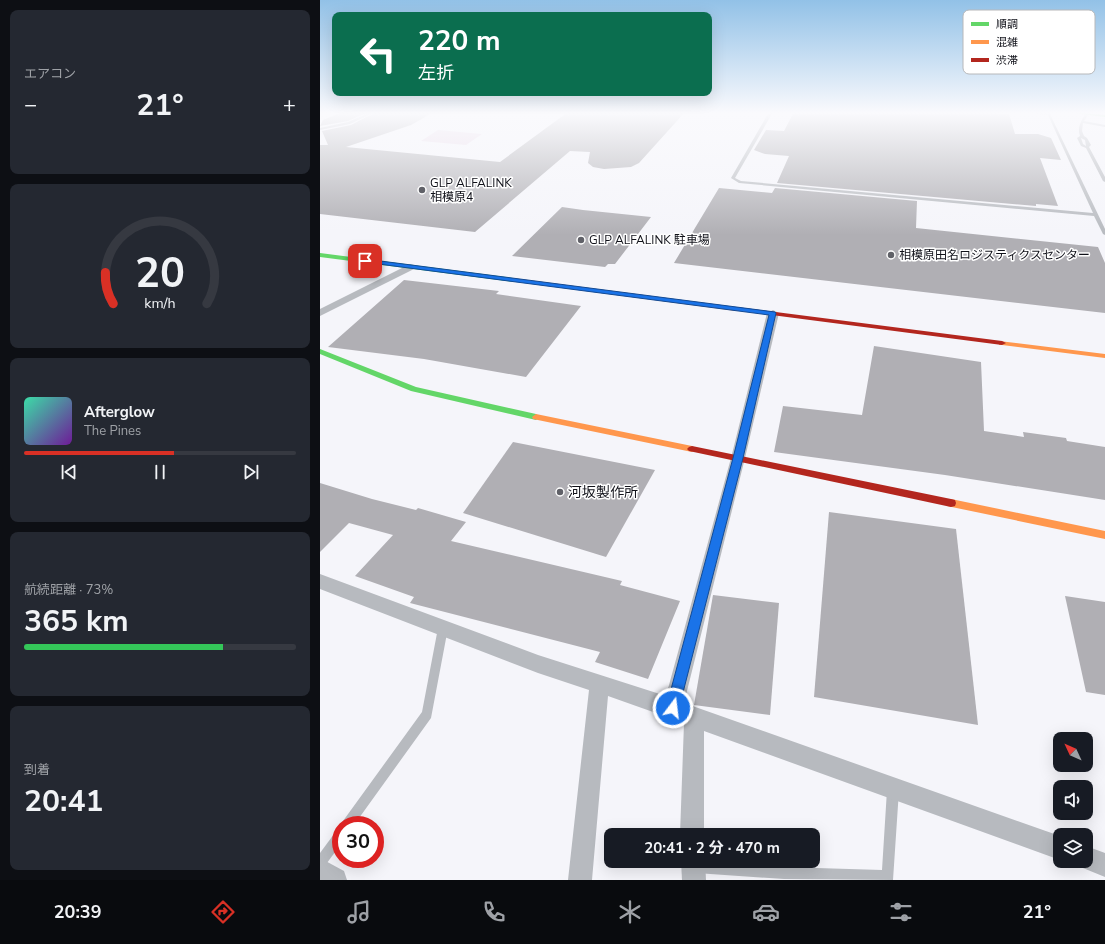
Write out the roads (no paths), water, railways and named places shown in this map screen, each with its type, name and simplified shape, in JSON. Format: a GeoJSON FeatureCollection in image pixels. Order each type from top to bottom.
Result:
{"type":"FeatureCollection","features":[{"type":"Feature","properties":{"kind":"main road"},"geometry":{"type":"LineString","coordinates":[[320,255],[1105,356]]}},
{"type":"Feature","properties":{"kind":"main road"},"geometry":{"type":"LineString","coordinates":[[320,351],[414,389],[497,409],[1105,535]]}},
{"type":"Feature","properties":{"kind":"street"},"geometry":{"type":"LineString","coordinates":[[320,313],[410,267]]}},
{"type":"Feature","properties":{"kind":"street"},"geometry":{"type":"LineString","coordinates":[[673,708],[738,458],[773,313]]}},
{"type":"Feature","properties":{"kind":"street"},"geometry":{"type":"LineString","coordinates":[[320,581],[538,664],[673,708],[694,717],[1053,846]]}},
{"type":"Feature","properties":{"kind":"street"},"geometry":{"type":"LineString","coordinates":[[580,880],[599,684]]}},
{"type":"Feature","properties":{"kind":"street"},"geometry":{"type":"LineString","coordinates":[[692,828],[694,717]]}},
{"type":"Feature","properties":{"kind":"street"},"geometry":{"type":"LineString","coordinates":[[1093,860],[1105,864]]}},
{"type":"Feature","properties":{"kind":"street"},"geometry":{"type":"LineString","coordinates":[[320,870],[335,880]]}},
{"type":"Feature","properties":{"kind":"lane"},"geometry":{"type":"LineString","coordinates":[[747,153],[733,178],[740,182],[1096,216]]}},
{"type":"Feature","properties":{"kind":"lane"},"geometry":{"type":"LineString","coordinates":[[1067,153],[1105,234]]}},
{"type":"Feature","properties":{"kind":"lane"},"geometry":{"type":"LineString","coordinates":[[1091,153],[1104,176],[1105,181]]}},
{"type":"Feature","properties":{"kind":"lane"},"geometry":{"type":"LineString","coordinates":[[353,816],[427,714],[444,628]]}},
{"type":"Feature","properties":{"kind":"lane"},"geometry":{"type":"LineString","coordinates":[[694,869],[887,878],[894,789]]}},
{"type":"Feature","properties":{"kind":"lane"},"geometry":{"type":"LineString","coordinates":[[320,863],[332,846]]}},
{"type":"Feature","properties":{"kind":"place","name":"GLP ALFALINK 相模原4"},"geometry":{"type":"Point","coordinates":[422,190]}},
{"type":"Feature","properties":{"kind":"place","name":"GLP ALFALINK 駐車場"},"geometry":{"type":"Point","coordinates":[581,240]}},
{"type":"Feature","properties":{"kind":"place","name":"相模原田名ロジスティクスセンター"},"geometry":{"type":"Point","coordinates":[891,255]}},
{"type":"Feature","properties":{"kind":"place","name":"河坂製作所"},"geometry":{"type":"Point","coordinates":[560,492]}}]}
